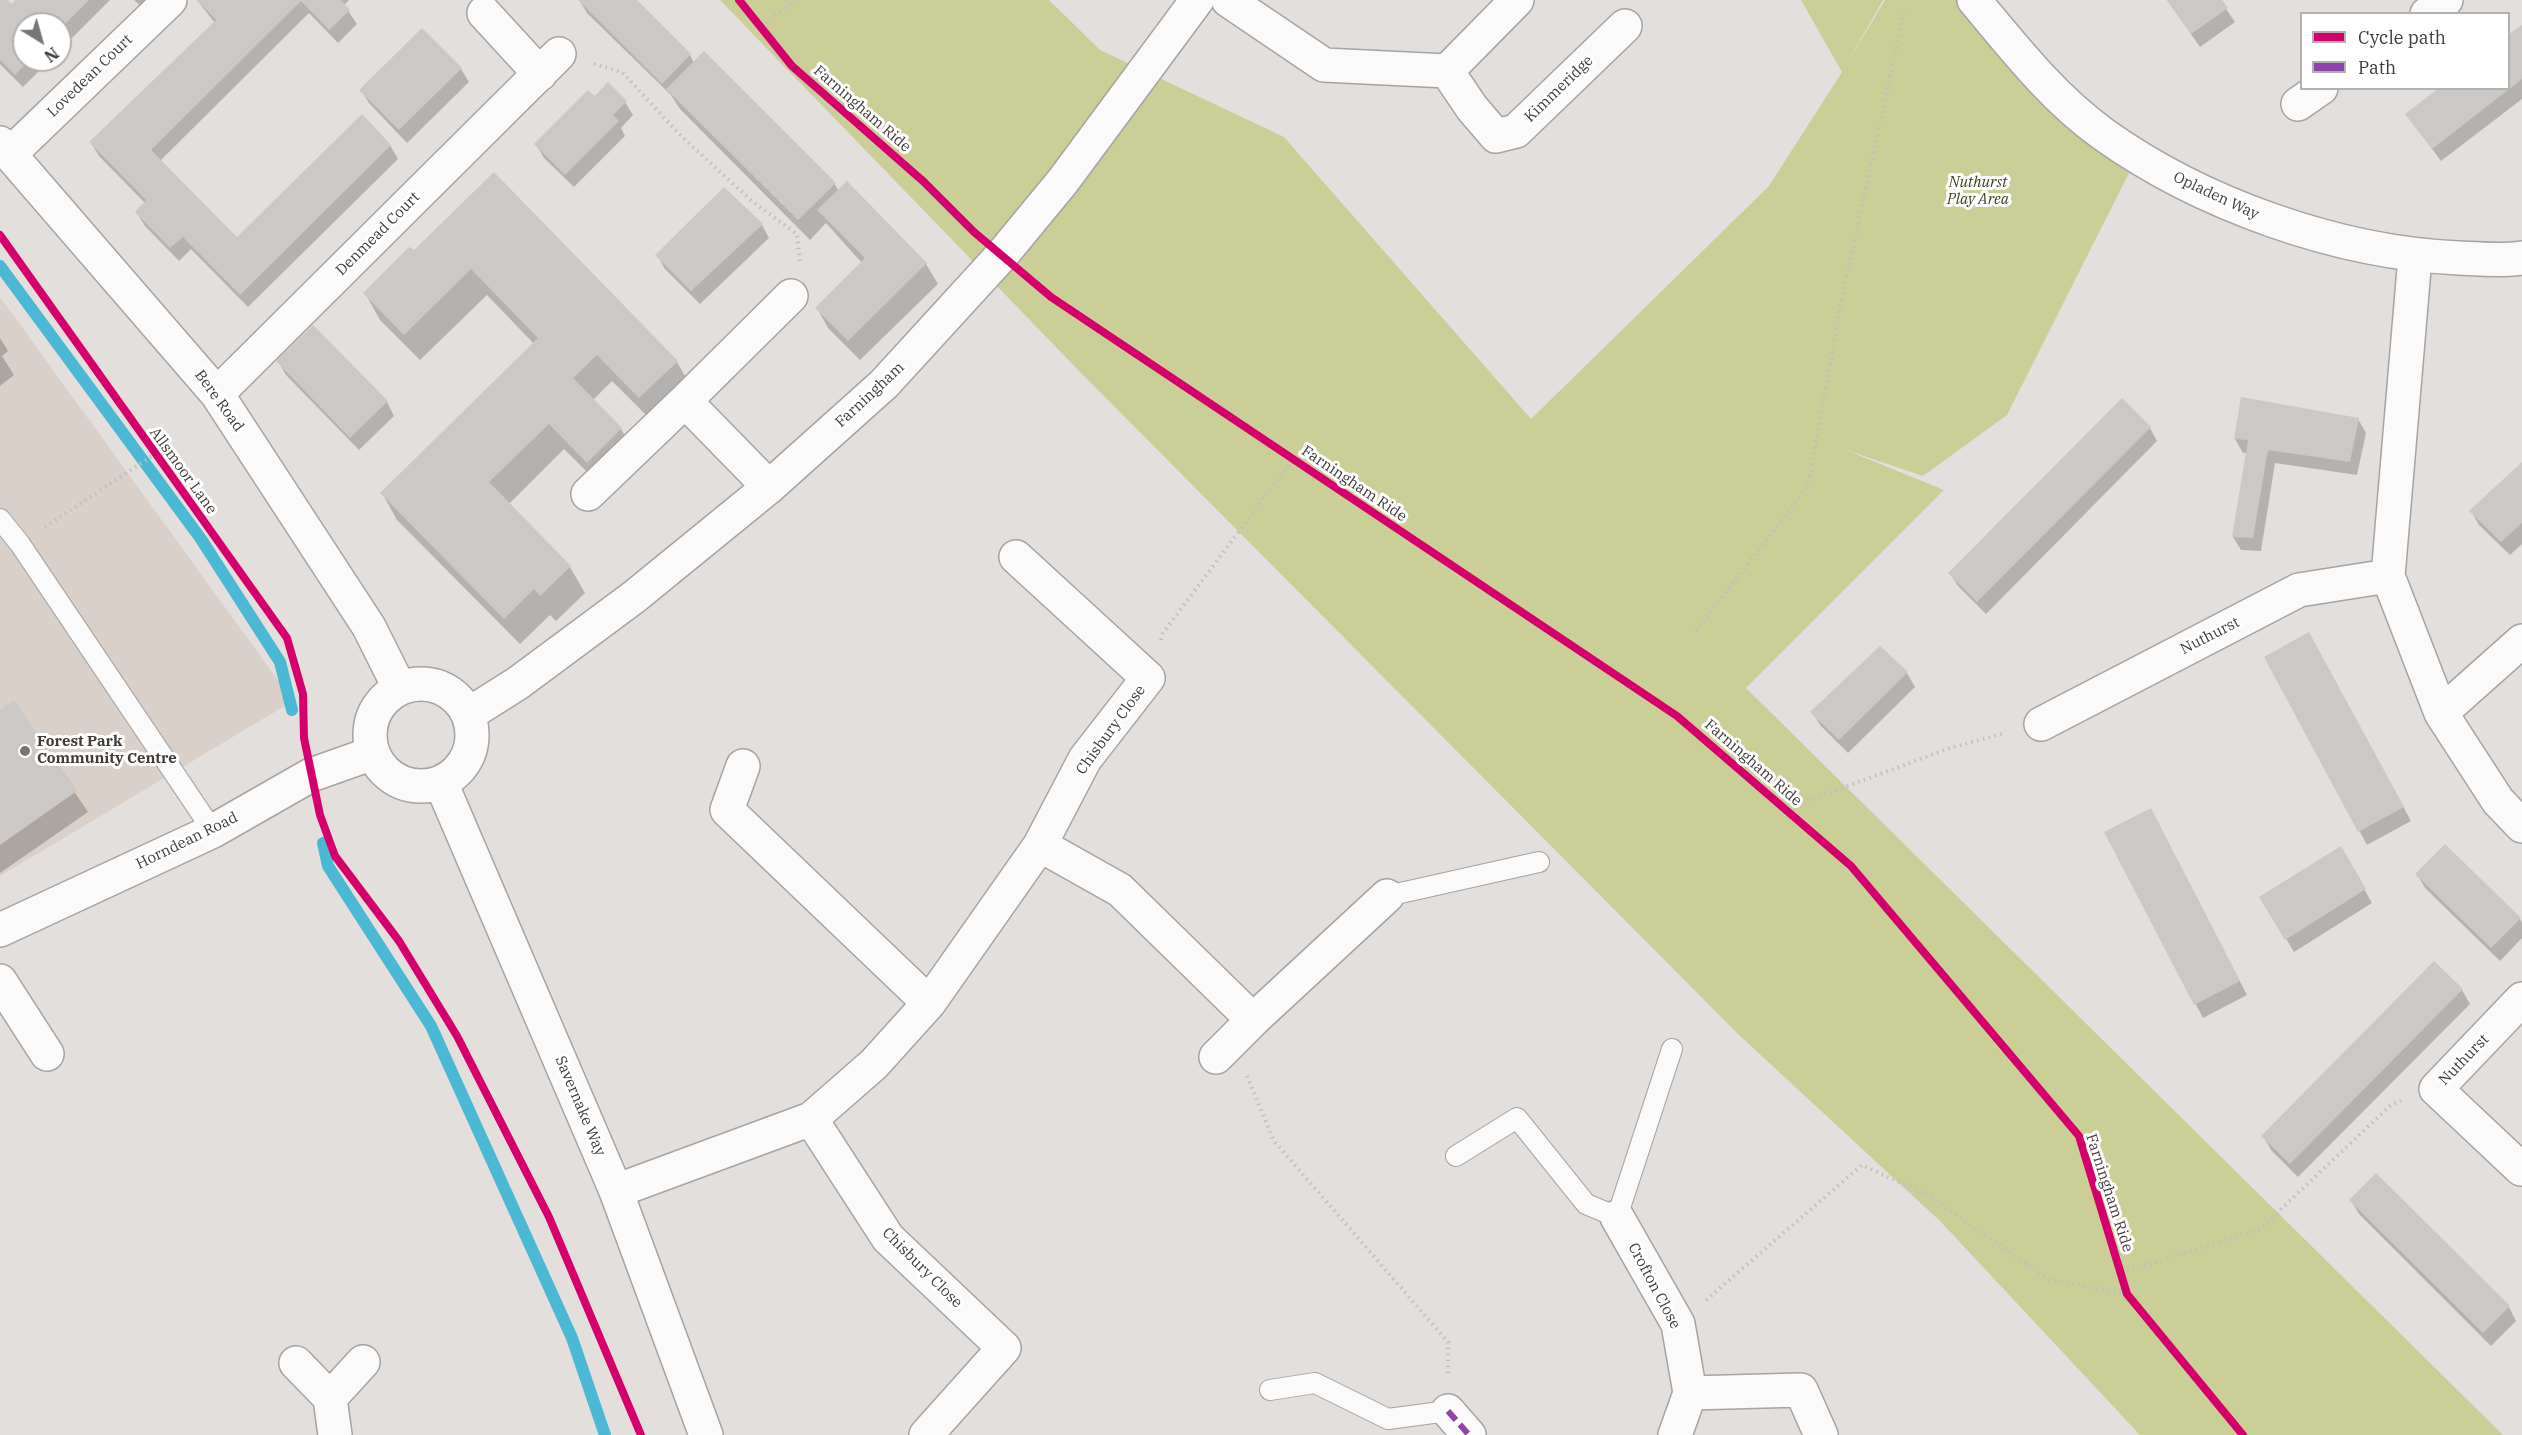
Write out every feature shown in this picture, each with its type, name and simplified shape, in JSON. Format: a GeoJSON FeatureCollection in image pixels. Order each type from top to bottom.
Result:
{"type":"FeatureCollection","features":[{"type":"Feature","properties":{"kind":"street","name":"Lovedean Court"},"geometry":{"type":"LineString","coordinates":[[5,148],[170,0]]}},
{"type":"Feature","properties":{"kind":"street","name":"Farningham"},"geometry":{"type":"LineString","coordinates":[[469,714],[518,683],[634,597],[769,487],[884,384],[1002,255],[1063,182],[1197,0]]}},
{"type":"Feature","properties":{"kind":"street"},"geometry":{"type":"LineString","coordinates":[[1228,0],[1324,64],[1447,71],[1517,0]]}},
{"type":"Feature","properties":{"kind":"street","name":"Opladen Way"},"geometry":{"type":"LineString","coordinates":[[1974,0],[2038,78],[2103,134],[2186,184],[2264,218],[2334,239],[2415,257],[2503,260],[2522,258]]}},
{"type":"Feature","properties":{"kind":"street"},"geometry":{"type":"LineString","coordinates":[[2430,12],[2446,0]]}},
{"type":"Feature","properties":{"kind":"street"},"geometry":{"type":"LineString","coordinates":[[484,13],[549,64]]}},
{"type":"Feature","properties":{"kind":"street","name":"Kimmeridge"},"geometry":{"type":"LineString","coordinates":[[1447,71],[1472,108],[1496,136],[1516,131],[1625,26]]}},
{"type":"Feature","properties":{"kind":"street","name":"Denmead Court"},"geometry":{"type":"LineString","coordinates":[[217,394],[549,64]]}},
{"type":"Feature","properties":{"kind":"street","name":"Bere Road"},"geometry":{"type":"LineString","coordinates":[[5,148],[217,394],[369,627],[399,687]]}},
{"type":"Feature","properties":{"kind":"street"},"geometry":{"type":"LineString","coordinates":[[2415,257],[2413,303],[2388,576],[2441,713],[2498,801],[2522,826]]}},
{"type":"Feature","properties":{"kind":"street"},"geometry":{"type":"LineString","coordinates":[[588,494],[686,401],[791,296]]}},
{"type":"Feature","properties":{"kind":"street"},"geometry":{"type":"LineString","coordinates":[[686,401],[769,487]]}},
{"type":"Feature","properties":{"kind":"street","name":"Chisbury Close"},"geometry":{"type":"LineString","coordinates":[[616,1191],[811,1119],[874,1064],[929,1003],[1040,845],[1085,759],[1148,678],[1016,557]]}},
{"type":"Feature","properties":{"kind":"street","name":"Nuthurst"},"geometry":{"type":"LineString","coordinates":[[2041,724],[2299,590],[2388,576]]}},
{"type":"Feature","properties":{"kind":"street"},"geometry":{"type":"LineString","coordinates":[[2441,713],[2522,641]]}},
{"type":"Feature","properties":{"kind":"street"},"geometry":{"type":"LineString","coordinates":[[416,683],[432,684],[448,690],[460,700],[469,714],[473,730],[472,746],[466,761],[455,774],[441,783],[425,786],[409,785],[393,778],[381,768],[373,753],[370,738],[374,715],[387,696],[399,687],[416,683]]}},
{"type":"Feature","properties":{"kind":"street","name":"Horndean Road"},"geometry":{"type":"LineString","coordinates":[[0,930],[213,831],[312,775],[373,753]]}},
{"type":"Feature","properties":{"kind":"street"},"geometry":{"type":"LineString","coordinates":[[743,766],[727,810],[929,1003]]}},
{"type":"Feature","properties":{"kind":"street","name":"Savernake Way"},"geometry":{"type":"LineString","coordinates":[[441,783],[616,1191],[706,1435]]}},
{"type":"Feature","properties":{"kind":"street"},"geometry":{"type":"LineString","coordinates":[[1040,845],[1120,890],[1234,1039],[1387,896]]}},
{"type":"Feature","properties":{"kind":"street"},"geometry":{"type":"LineString","coordinates":[[0,981],[47,1054]]}},
{"type":"Feature","properties":{"kind":"street","name":"Nuthurst"},"geometry":{"type":"LineString","coordinates":[[2521,1169],[2436,1089],[2522,999]]}},
{"type":"Feature","properties":{"kind":"street","name":"Chisbury Close"},"geometry":{"type":"LineString","coordinates":[[811,1119],[888,1238],[1011,1339],[926,1435]]}},
{"type":"Feature","properties":{"kind":"street","name":"Crofton Close"},"geometry":{"type":"LineString","coordinates":[[1617,1217],[1678,1324],[1690,1393],[1675,1435]]}},
{"type":"Feature","properties":{"kind":"street"},"geometry":{"type":"LineString","coordinates":[[330,1398],[363,1362]]}},
{"type":"Feature","properties":{"kind":"street"},"geometry":{"type":"LineString","coordinates":[[296,1363],[330,1398],[335,1435]]}},
{"type":"Feature","properties":{"kind":"street"},"geometry":{"type":"LineString","coordinates":[[1690,1393],[1801,1390],[1821,1435]]}},
{"type":"Feature","properties":{"kind":"street"},"geometry":{"type":"LineString","coordinates":[[1448,1411],[1470,1435]]}},
{"type":"Feature","properties":{"kind":"lane"},"geometry":{"type":"LineString","coordinates":[[0,519],[20,544],[213,831]]}},
{"type":"Feature","properties":{"kind":"lane"},"geometry":{"type":"LineString","coordinates":[[1387,896],[1539,862]]}},
{"type":"Feature","properties":{"kind":"lane"},"geometry":{"type":"LineString","coordinates":[[1456,1156],[1517,1118],[1586,1204],[1617,1217],[1672,1049]]}},
{"type":"Feature","properties":{"kind":"lane"},"geometry":{"type":"LineString","coordinates":[[1270,1390],[1315,1383],[1388,1419],[1448,1411]]}},
{"type":"Feature","properties":{"kind":"path"},"geometry":{"type":"LineString","coordinates":[[760,27],[795,0]]}},
{"type":"Feature","properties":{"kind":"path"},"geometry":{"type":"LineString","coordinates":[[1696,632],[1809,486],[1842,298],[1905,7]]}},
{"type":"Feature","properties":{"kind":"path"},"geometry":{"type":"LineString","coordinates":[[753,18],[767,35]]}},
{"type":"Feature","properties":{"kind":"path"},"geometry":{"type":"LineString","coordinates":[[549,64],[622,72],[681,136],[753,202],[797,234],[802,284],[791,296]]}},
{"type":"Feature","properties":{"kind":"path"},"geometry":{"type":"LineString","coordinates":[[20,544],[155,454]]}},
{"type":"Feature","properties":{"kind":"path"},"geometry":{"type":"LineString","coordinates":[[1148,678],[1163,633],[1293,459]]}},
{"type":"Feature","properties":{"kind":"path"},"geometry":{"type":"LineString","coordinates":[[1785,809],[1953,747],[2041,724]]}},
{"type":"Feature","properties":{"kind":"path"},"geometry":{"type":"LineString","coordinates":[[1234,1039],[1274,1141],[1448,1342],[1448,1411]]}},
{"type":"Feature","properties":{"kind":"path"},"geometry":{"type":"LineString","coordinates":[[2121,1273],[2260,1229],[2392,1104],[2436,1089]]}},
{"type":"Feature","properties":{"kind":"path"},"geometry":{"type":"LineString","coordinates":[[1678,1324],[1862,1165],[1929,1196],[2049,1279],[2127,1294]]}},
{"type":"Feature","properties":{"kind":"shaded area"},"geometry":{"type":"Polygon","coordinates":[[[0,297],[293,701],[0,876],[0,297]]]}},
{"type":"Feature","properties":{"kind":"green space","name":"Nuthurst Play Area"},"geometry":{"type":"Polygon","coordinates":[[[720,0],[1049,0],[1100,50],[1284,137],[1531,419],[1769,186],[1842,72],[1801,0],[1883,0],[1849,60],[1885,0],[1979,0],[2138,155],[2007,415],[1923,476],[1846,450],[1944,490],[1746,688],[2503,1435],[2140,1435],[1940,1221],[1738,1034],[1084,376],[720,0]]]}},
{"type":"Feature","properties":{"kind":"building"},"geometry":{"type":"Polygon","coordinates":[[[0,0],[8,0],[12,4],[15,0],[89,0],[72,17],[72,12],[12,12],[12,72],[0,60],[0,0]]]}},
{"type":"Feature","properties":{"kind":"building"},"geometry":{"type":"Polygon","coordinates":[[[197,0],[341,0],[350,10],[329,30],[301,1],[151,150],[237,237],[362,114],[391,145],[240,295],[183,237],[170,248],[135,212],[146,200],[89,142],[216,20],[197,0]]]}},
{"type":"Feature","properties":{"kind":"building"},"geometry":{"type":"Polygon","coordinates":[[[578,0],[637,0],[691,54],[662,84],[578,0]]]}},
{"type":"Feature","properties":{"kind":"building"},"geometry":{"type":"Polygon","coordinates":[[[2167,0],[2222,0],[2228,8],[2191,34],[2167,0]]]}},
{"type":"Feature","properties":{"kind":"building"},"geometry":{"type":"Polygon","coordinates":[[[2522,25],[2522,79],[2510,88],[2510,34],[2522,25]]]}},
{"type":"Feature","properties":{"kind":"building"},"geometry":{"type":"Polygon","coordinates":[[[422,28],[462,68],[399,130],[359,90],[422,28]]]}},
{"type":"Feature","properties":{"kind":"building"},"geometry":{"type":"Polygon","coordinates":[[[704,51],[836,183],[798,220],[666,89],[704,51]]]}},
{"type":"Feature","properties":{"kind":"building"},"geometry":{"type":"Polygon","coordinates":[[[608,82],[627,101],[613,115],[619,121],[565,175],[534,144],[588,90],[595,96],[608,82]]]}},
{"type":"Feature","properties":{"kind":"building"},"geometry":{"type":"Polygon","coordinates":[[[2436,90],[2508,90],[2432,149],[2405,114],[2436,90]]]}},
{"type":"Feature","properties":{"kind":"building"},"geometry":{"type":"Polygon","coordinates":[[[494,172],[678,361],[639,398],[597,355],[573,378],[622,428],[587,463],[549,424],[489,482],[571,566],[540,596],[534,589],[504,619],[380,493],[538,338],[471,269],[404,335],[363,293],[409,247],[414,250],[494,172]]]}},
{"type":"Feature","properties":{"kind":"building"},"geometry":{"type":"Polygon","coordinates":[[[847,181],[927,263],[848,341],[815,308],[865,258],[817,210],[847,181]]]}},
{"type":"Feature","properties":{"kind":"building"},"geometry":{"type":"Polygon","coordinates":[[[724,187],[763,224],[691,291],[655,255],[724,187]]]}},
{"type":"Feature","properties":{"kind":"building"},"geometry":{"type":"Polygon","coordinates":[[[313,325],[388,401],[350,438],[276,361],[313,325]]]}},
{"type":"Feature","properties":{"kind":"building"},"geometry":{"type":"Polygon","coordinates":[[[2241,397],[2359,418],[2350,462],[2268,450],[2253,538],[2232,537],[2248,440],[2234,439],[2241,397]]]}},
{"type":"Feature","properties":{"kind":"building"},"geometry":{"type":"Polygon","coordinates":[[[2122,398],[2151,427],[1977,602],[1948,573],[2122,398]]]}},
{"type":"Feature","properties":{"kind":"building"},"geometry":{"type":"Polygon","coordinates":[[[2522,462],[2522,523],[2501,542],[2469,511],[2522,462]]]}},
{"type":"Feature","properties":{"kind":"building"},"geometry":{"type":"Polygon","coordinates":[[[2309,632],[2404,807],[2358,832],[2264,657],[2309,632]]]}},
{"type":"Feature","properties":{"kind":"building"},"geometry":{"type":"Polygon","coordinates":[[[1880,646],[1908,672],[1839,740],[1810,712],[1880,646]]]}},
{"type":"Feature","properties":{"kind":"building","name":"Forest Park Community Centre"},"geometry":{"type":"Polygon","coordinates":[[[14,700],[77,791],[0,845],[0,710],[14,700]]]}},
{"type":"Feature","properties":{"kind":"building"},"geometry":{"type":"Polygon","coordinates":[[[2151,808],[2240,981],[2194,1005],[2104,832],[2151,808]]]}},
{"type":"Feature","properties":{"kind":"building"},"geometry":{"type":"Polygon","coordinates":[[[2445,844],[2521,918],[2491,948],[2415,874],[2445,844]]]}},
{"type":"Feature","properties":{"kind":"building"},"geometry":{"type":"Polygon","coordinates":[[[2341,846],[2366,889],[2285,940],[2259,897],[2341,846]]]}},
{"type":"Feature","properties":{"kind":"building"},"geometry":{"type":"Polygon","coordinates":[[[2434,961],[2463,989],[2290,1164],[2261,1136],[2434,961]]]}},
{"type":"Feature","properties":{"kind":"building"},"geometry":{"type":"Polygon","coordinates":[[[2376,1173],[2510,1306],[2483,1333],[2349,1200],[2376,1173]]]}},
{"type":"Feature","properties":{"kind":"waterway"},"geometry":{"type":"LineString","coordinates":[[0,266],[201,539],[280,662],[292,710]]}},
{"type":"Feature","properties":{"kind":"waterway"},"geometry":{"type":"LineString","coordinates":[[323,843],[328,866],[431,1026],[572,1338],[605,1435]]}},
{"type":"Feature","properties":{"kind":"marked path"},"geometry":{"type":"LineString","coordinates":[[1448,1411],[1469,1435]]}},
{"type":"Feature","properties":{"kind":"cycle path","name":"Farningham Ride"},"geometry":{"type":"LineString","coordinates":[[739,0],[792,66],[924,182],[974,232],[1051,297],[1677,716],[1851,866],[2079,1136],[2127,1294],[2243,1435]]}},
{"type":"Feature","properties":{"kind":"cycle path","name":"Allsmoor Lane"},"geometry":{"type":"LineString","coordinates":[[0,235],[287,638],[303,694],[304,738],[320,815],[335,856],[399,941],[457,1036],[549,1217],[641,1435]]}},
{"type":"Feature","properties":{"kind":"place","name":"Forest Park Community Centre"},"geometry":{"type":"Point","coordinates":[25,751]}}]}
